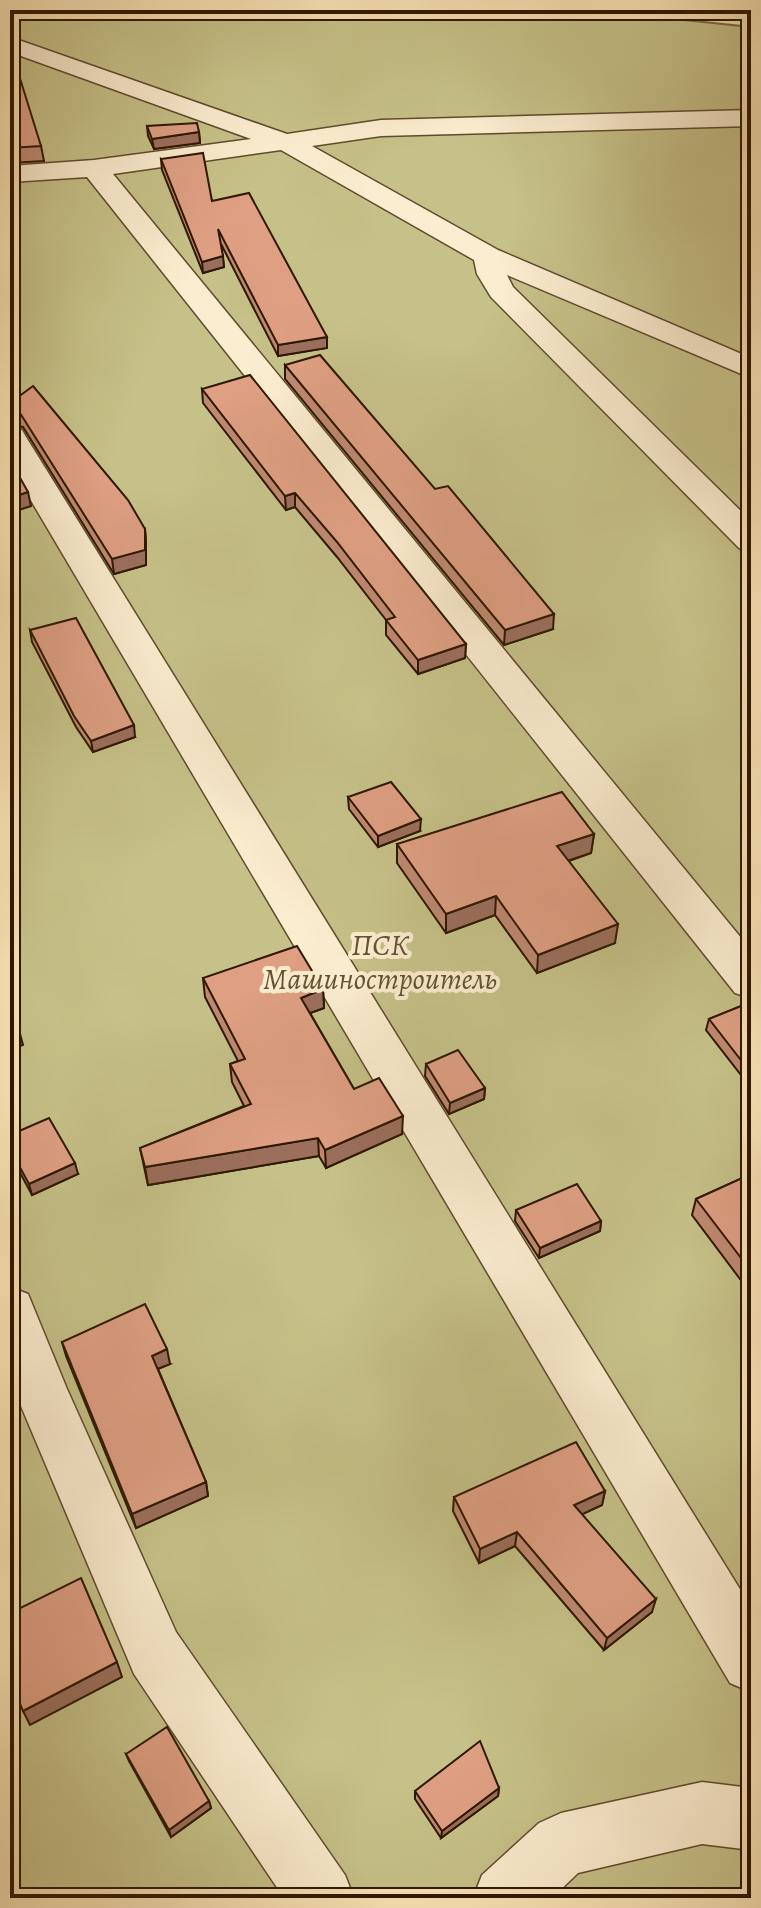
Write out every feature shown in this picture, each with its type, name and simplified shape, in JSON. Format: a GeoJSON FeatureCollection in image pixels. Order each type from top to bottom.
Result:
{"type":"FeatureCollection","features":[{"type":"Feature","properties":{"kind":"street"},"geometry":{"type":"LineString","coordinates":[[10,44],[285,142],[488,256],[751,369]]}},
{"type":"Feature","properties":{"kind":"street"},"geometry":{"type":"LineString","coordinates":[[10,174],[94,168],[381,128],[751,118]]}},
{"type":"Feature","properties":{"kind":"street"},"geometry":{"type":"LineString","coordinates":[[94,168],[751,981]]}},
{"type":"Feature","properties":{"kind":"street"},"geometry":{"type":"LineString","coordinates":[[488,256],[492,274],[501,291],[751,541]]}},
{"type":"Feature","properties":{"kind":"street"},"geometry":{"type":"LineString","coordinates":[[10,437],[751,1662]]}},
{"type":"Feature","properties":{"kind":"street"},"geometry":{"type":"LineString","coordinates":[[10,1310],[40,1389],[155,1653],[322,1898]]}},
{"type":"Feature","properties":{"kind":"street"},"geometry":{"type":"LineString","coordinates":[[505,1898],[561,1845],[702,1813],[751,1819]]}},
{"type":"Feature","properties":{"kind":"green space","name":"ПСК Машиностроитель"},"geometry":{"type":"Polygon","coordinates":[[[10,10],[588,10],[751,27],[751,1898],[10,1898],[10,10]]]}},
{"type":"Feature","properties":{"kind":"building"},"geometry":{"type":"Polygon","coordinates":[[[18,72],[41,146],[10,148],[10,73],[18,72]]]}},
{"type":"Feature","properties":{"kind":"building"},"geometry":{"type":"Polygon","coordinates":[[[197,123],[199,132],[152,139],[147,126],[197,123]]]}},
{"type":"Feature","properties":{"kind":"building"},"geometry":{"type":"Polygon","coordinates":[[[203,153],[212,201],[249,193],[327,337],[278,345],[218,229],[223,256],[202,262],[161,159],[203,153]]]}},
{"type":"Feature","properties":{"kind":"building"},"geometry":{"type":"Polygon","coordinates":[[[320,355],[435,489],[448,486],[554,614],[505,630],[285,365],[320,355]]]}},
{"type":"Feature","properties":{"kind":"building"},"geometry":{"type":"Polygon","coordinates":[[[250,375],[466,644],[418,660],[386,620],[395,617],[337,542],[295,493],[285,496],[202,389],[250,375]]]}},
{"type":"Feature","properties":{"kind":"building"},"geometry":{"type":"Polygon","coordinates":[[[33,386],[128,500],[145,529],[145,550],[112,559],[20,413],[10,410],[10,399],[33,386]]]}},
{"type":"Feature","properties":{"kind":"building"},"geometry":{"type":"Polygon","coordinates":[[[10,460],[28,492],[10,498],[10,460]]]}},
{"type":"Feature","properties":{"kind":"building"},"geometry":{"type":"Polygon","coordinates":[[[76,618],[134,725],[91,741],[74,716],[30,630],[76,618]]]}},
{"type":"Feature","properties":{"kind":"building"},"geometry":{"type":"Polygon","coordinates":[[[391,782],[421,819],[378,836],[348,797],[391,782]]]}},
{"type":"Feature","properties":{"kind":"building"},"geometry":{"type":"Polygon","coordinates":[[[562,792],[594,834],[557,846],[618,924],[538,955],[496,896],[446,914],[397,844],[562,792]]]}},
{"type":"Feature","properties":{"kind":"building"},"geometry":{"type":"Polygon","coordinates":[[[297,946],[323,989],[301,998],[354,1089],[379,1078],[403,1116],[325,1150],[318,1138],[145,1167],[140,1148],[251,1104],[230,1064],[245,1059],[203,978],[297,946]]]}},
{"type":"Feature","properties":{"kind":"building"},"geometry":{"type":"Polygon","coordinates":[[[751,1002],[751,1073],[709,1019],[751,1002]]]}},
{"type":"Feature","properties":{"kind":"building"},"geometry":{"type":"Polygon","coordinates":[[[10,1010],[20,1034],[10,1037],[10,1010]]]}},
{"type":"Feature","properties":{"kind":"building"},"geometry":{"type":"Polygon","coordinates":[[[458,1050],[485,1088],[450,1103],[426,1064],[458,1050]]]}},
{"type":"Feature","properties":{"kind":"building"},"geometry":{"type":"Polygon","coordinates":[[[49,1118],[75,1163],[29,1184],[10,1149],[10,1135],[49,1118]]]}},
{"type":"Feature","properties":{"kind":"building"},"geometry":{"type":"Polygon","coordinates":[[[751,1174],[751,1271],[696,1199],[751,1174]]]}},
{"type":"Feature","properties":{"kind":"building"},"geometry":{"type":"Polygon","coordinates":[[[577,1184],[601,1221],[540,1248],[516,1210],[577,1184]]]}},
{"type":"Feature","properties":{"kind":"building"},"geometry":{"type":"Polygon","coordinates":[[[145,1304],[167,1349],[152,1356],[206,1482],[132,1514],[62,1342],[145,1304]]]}},
{"type":"Feature","properties":{"kind":"building"},"geometry":{"type":"Polygon","coordinates":[[[576,1442],[605,1491],[574,1505],[656,1599],[607,1638],[517,1532],[480,1549],[454,1497],[576,1442]]]}},
{"type":"Feature","properties":{"kind":"building"},"geometry":{"type":"Polygon","coordinates":[[[81,1578],[117,1662],[23,1711],[10,1678],[10,1613],[81,1578]]]}},
{"type":"Feature","properties":{"kind":"building"},"geometry":{"type":"Polygon","coordinates":[[[167,1727],[209,1801],[169,1830],[126,1754],[167,1727]]]}},
{"type":"Feature","properties":{"kind":"building"},"geometry":{"type":"Polygon","coordinates":[[[480,1741],[499,1788],[442,1831],[415,1791],[480,1741]]]}}]}
